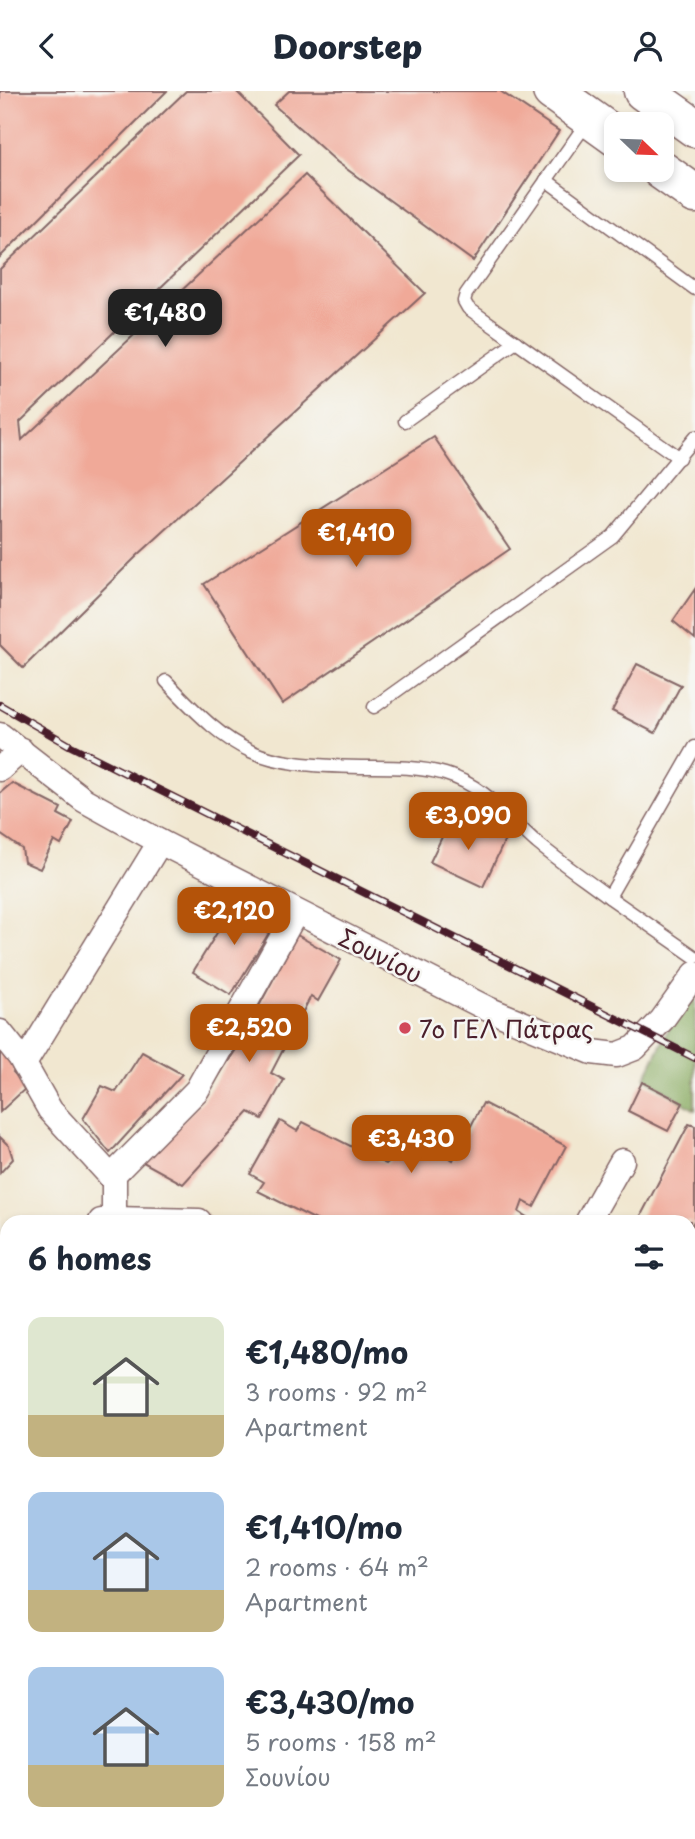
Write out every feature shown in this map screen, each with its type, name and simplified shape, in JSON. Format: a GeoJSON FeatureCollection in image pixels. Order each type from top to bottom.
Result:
{"type":"FeatureCollection","features":[{"type":"Feature","properties":{"kind":"main road"},"geometry":{"type":"LineString","coordinates":[[552,91],[603,128]]}},
{"type":"Feature","properties":{"kind":"main road"},"geometry":{"type":"LineString","coordinates":[[643,91],[695,128]]}},
{"type":"Feature","properties":{"kind":"main road"},"geometry":{"type":"LineString","coordinates":[[674,179],[695,194]]}},
{"type":"Feature","properties":{"kind":"street","name":"Σουνίου"},"geometry":{"type":"LineString","coordinates":[[0,735],[83,800],[160,842],[488,1009],[592,1052],[617,1055],[635,1048],[662,1020],[695,974]]}},
{"type":"Feature","properties":{"kind":"street"},"geometry":{"type":"LineString","coordinates":[[0,769],[21,750]]}},
{"type":"Feature","properties":{"kind":"street"},"geometry":{"type":"LineString","coordinates":[[24,1064],[160,842]]}},
{"type":"Feature","properties":{"kind":"street"},"geometry":{"type":"LineString","coordinates":[[108,1215],[112,1179],[197,1090],[296,912]]}},
{"type":"Feature","properties":{"kind":"street"},"geometry":{"type":"LineString","coordinates":[[0,1033],[24,1064],[50,1111],[112,1179]]}},
{"type":"Feature","properties":{"kind":"street"},"geometry":{"type":"LineString","coordinates":[[591,1215],[622,1161]]}},
{"type":"Feature","properties":{"kind":"lane"},"geometry":{"type":"LineString","coordinates":[[603,128],[546,180],[466,293],[464,301],[468,308],[680,458]]}},
{"type":"Feature","properties":{"kind":"lane"},"geometry":{"type":"LineString","coordinates":[[546,180],[695,289]]}},
{"type":"Feature","properties":{"kind":"lane"},"geometry":{"type":"LineString","coordinates":[[405,421],[516,342]]}},
{"type":"Feature","properties":{"kind":"lane"},"geometry":{"type":"LineString","coordinates":[[374,707],[612,536],[695,437]]}},
{"type":"Feature","properties":{"kind":"lane"},"geometry":{"type":"LineString","coordinates":[[166,681],[210,727],[236,746],[265,758],[313,766],[404,768],[444,773],[477,786],[549,853],[695,957]]}},
{"type":"Feature","properties":{"kind":"lane"},"geometry":{"type":"LineString","coordinates":[[609,897],[695,747]]}},
{"type":"Feature","properties":{"kind":"green space"},"geometry":{"type":"Polygon","coordinates":[[[695,987],[695,1110],[645,1078],[675,1016],[695,987]]]}},
{"type":"Feature","properties":{"kind":"building"},"geometry":{"type":"Polygon","coordinates":[[[0,91],[167,91],[0,257],[0,91]]]}},
{"type":"Feature","properties":{"kind":"building"},"geometry":{"type":"Polygon","coordinates":[[[186,91],[236,91],[299,155],[20,422],[22,440],[305,175],[425,293],[138,555],[23,668],[0,645],[0,269],[186,91]]]}},
{"type":"Feature","properties":{"kind":"building"},"geometry":{"type":"Polygon","coordinates":[[[289,91],[500,91],[559,131],[473,261],[337,162],[274,105],[289,91]]]}},
{"type":"Feature","properties":{"kind":"building"},"geometry":{"type":"Polygon","coordinates":[[[434,437],[510,549],[282,704],[204,584],[434,437]]]}},
{"type":"Feature","properties":{"kind":"building"},"geometry":{"type":"Polygon","coordinates":[[[695,589],[695,639],[673,621],[695,589]]]}},
{"type":"Feature","properties":{"kind":"building"},"geometry":{"type":"Polygon","coordinates":[[[637,664],[681,685],[655,733],[612,711],[637,664]]]}},
{"type":"Feature","properties":{"kind":"building"},"geometry":{"type":"Polygon","coordinates":[[[12,783],[61,808],[58,814],[73,822],[61,845],[54,841],[40,869],[24,862],[22,849],[0,834],[0,793],[12,783]]]}},
{"type":"Feature","properties":{"kind":"building"},"geometry":{"type":"Polygon","coordinates":[[[451,818],[505,840],[483,887],[430,862],[451,818]]]}},
{"type":"Feature","properties":{"kind":"building"},"geometry":{"type":"Polygon","coordinates":[[[237,900],[275,923],[231,995],[193,972],[237,900]]]}},
{"type":"Feature","properties":{"kind":"building"},"geometry":{"type":"Polygon","coordinates":[[[297,935],[341,960],[318,1001],[311,996],[271,1073],[284,1080],[262,1119],[249,1112],[183,1184],[143,1162],[203,1100],[235,1051],[297,935]]]}},
{"type":"Feature","properties":{"kind":"building"},"geometry":{"type":"Polygon","coordinates":[[[3,1051],[18,1068],[13,1072],[27,1087],[0,1112],[0,1053],[3,1051]]]}},
{"type":"Feature","properties":{"kind":"building"},"geometry":{"type":"Polygon","coordinates":[[[142,1052],[182,1074],[110,1153],[83,1119],[102,1086],[116,1092],[142,1052]]]}},
{"type":"Feature","properties":{"kind":"building"},"geometry":{"type":"Polygon","coordinates":[[[642,1082],[683,1103],[668,1131],[628,1111],[642,1082]]]}},
{"type":"Feature","properties":{"kind":"building"},"geometry":{"type":"Polygon","coordinates":[[[483,1103],[566,1146],[534,1207],[523,1201],[519,1212],[524,1215],[306,1215],[258,1191],[264,1182],[250,1174],[280,1121],[297,1131],[303,1122],[386,1164],[393,1158],[436,1149],[453,1160],[483,1103]]]}},
{"type":"Feature","properties":{"kind":"building"},"geometry":{"type":"Polygon","coordinates":[[[689,1124],[695,1126],[695,1215],[641,1215],[689,1124]]]}},
{"type":"Feature","properties":{"kind":"building"},"geometry":{"type":"Polygon","coordinates":[[[0,1137],[9,1146],[13,1159],[0,1173],[0,1137]]]}},
{"type":"Feature","properties":{"kind":"railway"},"geometry":{"type":"LineString","coordinates":[[0,705],[71,746],[695,1058]]}},
{"type":"Feature","properties":{"kind":"place","name":"7ο ΓΕΛ Πάτρας"},"geometry":{"type":"Point","coordinates":[405,1028]}}]}
